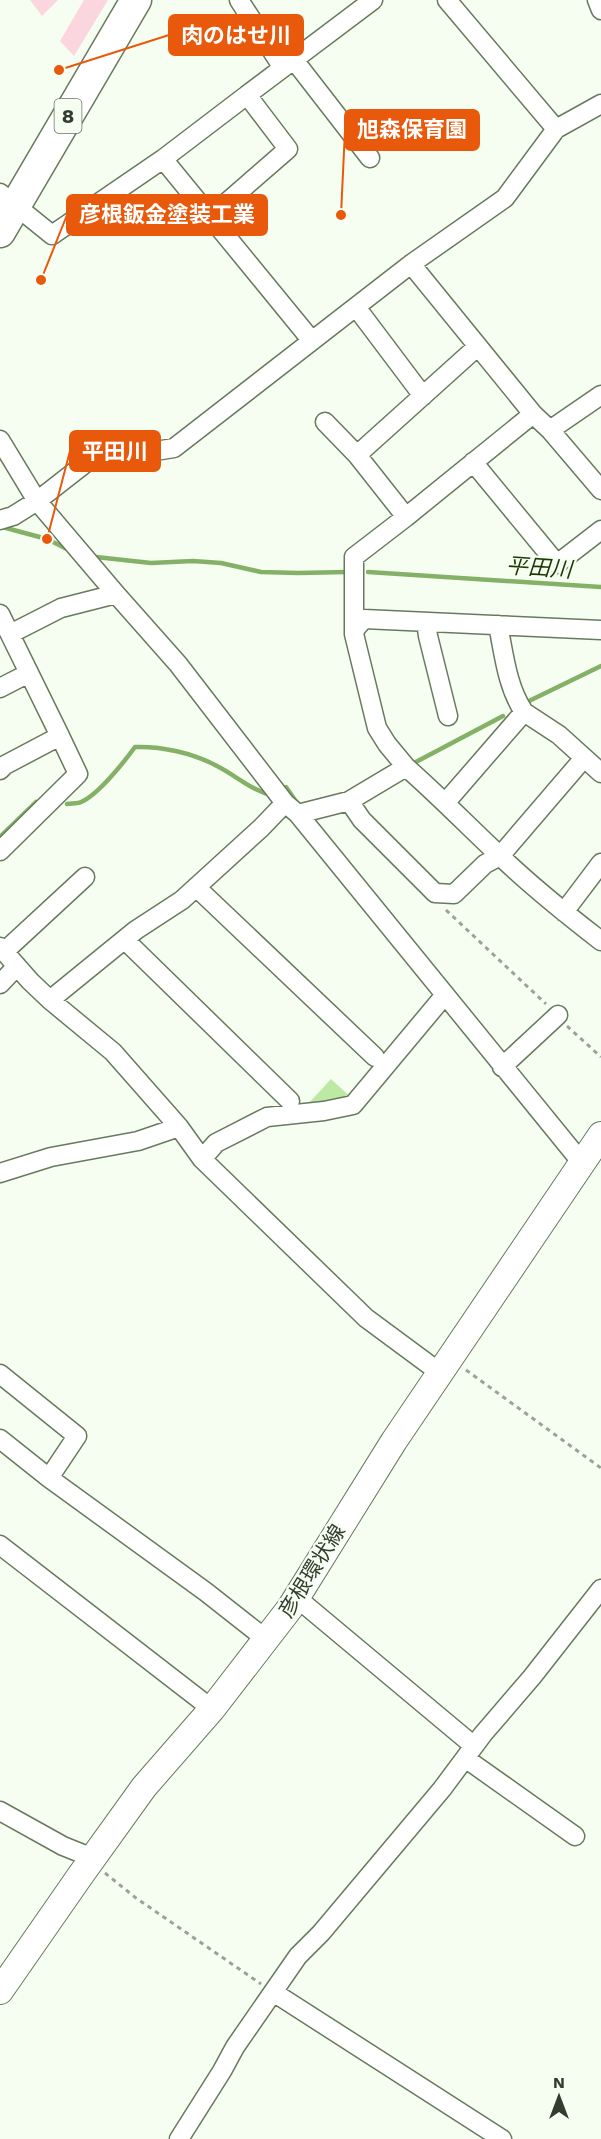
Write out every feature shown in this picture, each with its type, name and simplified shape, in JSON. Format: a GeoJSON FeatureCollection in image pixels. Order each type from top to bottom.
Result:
{"type":"FeatureCollection","features":[{"type":"Feature","properties":{"kind":"highway","name":"8"},"geometry":{"type":"LineString","coordinates":[[0,232],[8,199],[136,0]]}},
{"type":"Feature","properties":{"kind":"main road","name":"彦根環状線"},"geometry":{"type":"LineString","coordinates":[[0,1991],[144,1787],[212,1709],[297,1598],[394,1441],[601,1135]]}},
{"type":"Feature","properties":{"kind":"street"},"geometry":{"type":"LineString","coordinates":[[239,0],[289,64],[370,158]]}},
{"type":"Feature","properties":{"kind":"street"},"geometry":{"type":"LineString","coordinates":[[8,199],[52,235],[163,159],[373,0]]}},
{"type":"Feature","properties":{"kind":"street"},"geometry":{"type":"LineString","coordinates":[[447,0],[556,129]]}},
{"type":"Feature","properties":{"kind":"street"},"geometry":{"type":"LineString","coordinates":[[597,0],[601,10]]}},
{"type":"Feature","properties":{"kind":"street"},"geometry":{"type":"LineString","coordinates":[[210,217],[288,149],[247,95]]}},
{"type":"Feature","properties":{"kind":"street"},"geometry":{"type":"LineString","coordinates":[[0,520],[13,516],[37,501],[87,462],[174,448],[411,264],[505,198],[556,129],[601,104]]}},
{"type":"Feature","properties":{"kind":"street"},"geometry":{"type":"LineString","coordinates":[[163,159],[312,341]]}},
{"type":"Feature","properties":{"kind":"street"},"geometry":{"type":"LineString","coordinates":[[411,264],[533,414],[550,430],[601,490]]}},
{"type":"Feature","properties":{"kind":"street"},"geometry":{"type":"LineString","coordinates":[[356,307],[423,396]]}},
{"type":"Feature","properties":{"kind":"street"},"geometry":{"type":"LineString","coordinates":[[357,455],[477,347]]}},
{"type":"Feature","properties":{"kind":"street"},"geometry":{"type":"LineString","coordinates":[[550,430],[601,395]]}},
{"type":"Feature","properties":{"kind":"street"},"geometry":{"type":"LineString","coordinates":[[533,414],[354,557],[354,634],[377,728],[387,744],[406,767],[446,802],[500,856],[601,941]]}},
{"type":"Feature","properties":{"kind":"street"},"geometry":{"type":"LineString","coordinates":[[325,422],[357,455],[406,517]]}},
{"type":"Feature","properties":{"kind":"street"},"geometry":{"type":"LineString","coordinates":[[0,440],[37,501],[178,664],[291,808],[582,1163]]}},
{"type":"Feature","properties":{"kind":"street"},"geometry":{"type":"LineString","coordinates":[[473,462],[557,564],[601,530]]}},
{"type":"Feature","properties":{"kind":"street"},"geometry":{"type":"LineString","coordinates":[[10,634],[61,608],[116,594]]}},
{"type":"Feature","properties":{"kind":"street"},"geometry":{"type":"LineString","coordinates":[[0,614],[78,774],[0,851]]}},
{"type":"Feature","properties":{"kind":"street"},"geometry":{"type":"LineString","coordinates":[[354,634],[360,622],[368,618],[601,630]]}},
{"type":"Feature","properties":{"kind":"street"},"geometry":{"type":"LineString","coordinates":[[426,622],[448,716]]}},
{"type":"Feature","properties":{"kind":"street"},"geometry":{"type":"LineString","coordinates":[[498,625],[515,700],[524,712],[559,735],[601,773]]}},
{"type":"Feature","properties":{"kind":"street"},"geometry":{"type":"LineString","coordinates":[[0,688],[29,673]]}},
{"type":"Feature","properties":{"kind":"street"},"geometry":{"type":"LineString","coordinates":[[446,802],[524,712]]}},
{"type":"Feature","properties":{"kind":"street"},"geometry":{"type":"LineString","coordinates":[[0,770],[5,765],[60,736]]}},
{"type":"Feature","properties":{"kind":"street"},"geometry":{"type":"LineString","coordinates":[[349,801],[362,820],[435,893],[453,894],[485,864],[500,856],[584,758]]}},
{"type":"Feature","properties":{"kind":"street"},"geometry":{"type":"LineString","coordinates":[[50,1000],[125,940],[182,900],[261,828],[291,808],[349,801],[406,767]]}},
{"type":"Feature","properties":{"kind":"street"},"geometry":{"type":"LineString","coordinates":[[564,912],[601,863]]}},
{"type":"Feature","properties":{"kind":"street"},"geometry":{"type":"LineString","coordinates":[[85,877],[2,949],[50,1000],[113,1052],[179,1127],[202,1159],[366,1318],[444,1366]]}},
{"type":"Feature","properties":{"kind":"street"},"geometry":{"type":"LineString","coordinates":[[196,887],[375,1057]]}},
{"type":"Feature","properties":{"kind":"street"},"geometry":{"type":"LineString","coordinates":[[125,940],[290,1101]]}},
{"type":"Feature","properties":{"kind":"street"},"geometry":{"type":"LineString","coordinates":[[0,984],[17,966]]}},
{"type":"Feature","properties":{"kind":"street"},"geometry":{"type":"LineString","coordinates":[[202,1159],[216,1143],[243,1131],[267,1116],[324,1111],[353,1105],[444,996]]}},
{"type":"Feature","properties":{"kind":"street"},"geometry":{"type":"LineString","coordinates":[[502,1067],[558,1015]]}},
{"type":"Feature","properties":{"kind":"street"},"geometry":{"type":"LineString","coordinates":[[0,1173],[51,1157],[138,1141],[179,1127]]}},
{"type":"Feature","properties":{"kind":"street"},"geometry":{"type":"LineString","coordinates":[[0,1374],[77,1436],[49,1478]]}},
{"type":"Feature","properties":{"kind":"street"},"geometry":{"type":"LineString","coordinates":[[0,1439],[267,1640]]}},
{"type":"Feature","properties":{"kind":"street"},"geometry":{"type":"LineString","coordinates":[[0,1545],[212,1709]]}},
{"type":"Feature","properties":{"kind":"street"},"geometry":{"type":"LineString","coordinates":[[179,2139],[235,2047],[297,1956],[321,1933],[442,1789],[601,1589]]}},
{"type":"Feature","properties":{"kind":"street"},"geometry":{"type":"LineString","coordinates":[[297,1598],[470,1752],[575,1836]]}},
{"type":"Feature","properties":{"kind":"street"},"geometry":{"type":"LineString","coordinates":[[0,1812],[63,1846],[83,1854],[91,1861]]}},
{"type":"Feature","properties":{"kind":"street"},"geometry":{"type":"LineString","coordinates":[[273,1992],[502,2139]]}},
{"type":"Feature","properties":{"kind":"path"},"geometry":{"type":"LineString","coordinates":[[435,893],[443,907],[558,1015],[580,1040],[601,1057]]}},
{"type":"Feature","properties":{"kind":"path"},"geometry":{"type":"LineString","coordinates":[[444,1366],[486,1383],[601,1468]]}},
{"type":"Feature","properties":{"kind":"path"},"geometry":{"type":"LineString","coordinates":[[91,1861],[136,1898],[273,1992]]}},
{"type":"Feature","properties":{"kind":"green space"},"geometry":{"type":"Polygon","coordinates":[[[331,1079],[355,1101],[307,1105],[331,1079]]]}},
{"type":"Feature","properties":{"kind":"building"},"geometry":{"type":"Polygon","coordinates":[[[30,0],[58,0],[42,16],[30,0]]]}},
{"type":"Feature","properties":{"kind":"building"},"geometry":{"type":"Polygon","coordinates":[[[84,0],[108,0],[74,56],[60,41],[84,0]]]}},
{"type":"Feature","properties":{"kind":"waterway","name":"平田川"},"geometry":{"type":"LineString","coordinates":[[6,528],[47,539],[69,550]]}},
{"type":"Feature","properties":{"kind":"waterway","name":"平田川"},"geometry":{"type":"LineString","coordinates":[[96,557],[151,563],[193,561],[221,563],[261,572],[347,572]]}},
{"type":"Feature","properties":{"kind":"waterway","name":"平田川"},"geometry":{"type":"LineString","coordinates":[[368,572],[601,587]]}},
{"type":"Feature","properties":{"kind":"waterway"},"geometry":{"type":"LineString","coordinates":[[529,701],[601,666]]}},
{"type":"Feature","properties":{"kind":"waterway"},"geometry":{"type":"LineString","coordinates":[[414,763],[503,716]]}},
{"type":"Feature","properties":{"kind":"waterway"},"geometry":{"type":"LineString","coordinates":[[67,804],[81,802],[95,793],[135,747],[166,749],[198,757],[257,790],[271,795]]}},
{"type":"Feature","properties":{"kind":"waterway"},"geometry":{"type":"LineString","coordinates":[[283,789],[286,787],[297,803]]}},
{"type":"Feature","properties":{"kind":"waterway"},"geometry":{"type":"LineString","coordinates":[[0,837],[36,802]]}},
{"type":"Feature","properties":{"kind":"place","name":"肉のはせ川"},"geometry":{"type":"Point","coordinates":[59,70]}},
{"type":"Feature","properties":{"kind":"place","name":"旭森保育園"},"geometry":{"type":"Point","coordinates":[341,215]}},
{"type":"Feature","properties":{"kind":"place","name":"彦根鈑金塗装工業"},"geometry":{"type":"Point","coordinates":[41,280]}},
{"type":"Feature","properties":{"kind":"place","name":"平田川"},"geometry":{"type":"Point","coordinates":[47,539]}}]}
